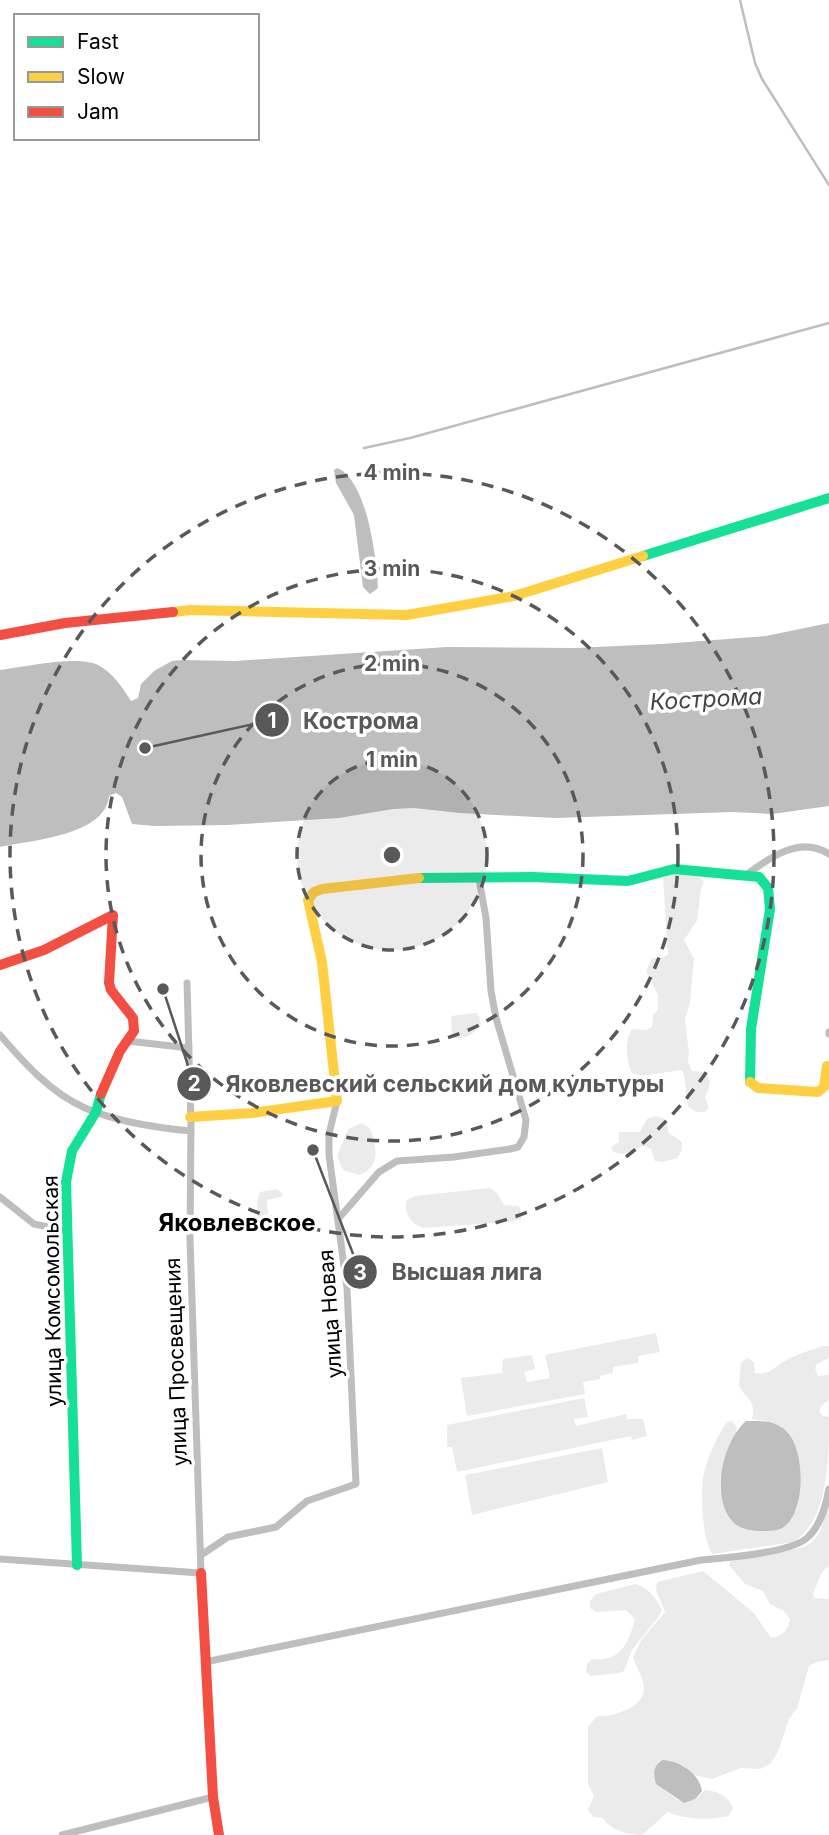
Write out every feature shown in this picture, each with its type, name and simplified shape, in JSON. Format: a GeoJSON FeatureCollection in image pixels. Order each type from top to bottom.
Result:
{"type":"FeatureCollection","features":[{"type":"Feature","properties":{"kind":"street"},"geometry":{"type":"LineString","coordinates":[[0,635],[65,623],[190,610],[407,615],[514,596],[829,498]]}},
{"type":"Feature","properties":{"kind":"street"},"geometry":{"type":"LineString","coordinates":[[745,876],[784,851],[813,846],[829,854]]}},
{"type":"Feature","properties":{"kind":"street"},"geometry":{"type":"LineString","coordinates":[[190,1117],[252,1113],[337,1101],[320,944],[310,919],[308,900],[310,895],[331,887],[393,879],[532,877],[628,881],[674,869],[759,877],[768,888],[770,909],[751,1029],[750,1084],[758,1088],[818,1092],[824,1087],[827,1066]]}},
{"type":"Feature","properties":{"kind":"street"},"geometry":{"type":"LineString","coordinates":[[339,1218],[379,1172],[397,1161],[510,1149],[517,1147],[524,1137],[526,1121],[496,1018],[491,991],[486,918],[480,879]]}},
{"type":"Feature","properties":{"kind":"street"},"geometry":{"type":"LineString","coordinates":[[0,965],[19,961],[113,915],[108,983],[133,1018],[134,1031],[128,1041],[189,1048]]}},
{"type":"Feature","properties":{"kind":"street","name":"улица Просвещения"},"geometry":{"type":"LineString","coordinates":[[187,983],[191,1131],[190,1239],[201,1573]]}},
{"type":"Feature","properties":{"kind":"street"},"geometry":{"type":"LineString","coordinates":[[0,1035],[39,1077],[84,1108],[137,1123],[191,1131]]}},
{"type":"Feature","properties":{"kind":"street","name":"улица Комсомольская"},"geometry":{"type":"LineString","coordinates":[[77,1565],[66,1182],[72,1151],[96,1112],[104,1085],[120,1051],[128,1041]]}},
{"type":"Feature","properties":{"kind":"street","name":"улица Новая"},"geometry":{"type":"LineString","coordinates":[[201,1555],[228,1537],[276,1527],[307,1501],[356,1484],[348,1301],[330,1155],[330,1134],[337,1101]]}},
{"type":"Feature","properties":{"kind":"street"},"geometry":{"type":"LineString","coordinates":[[0,1197],[34,1224],[68,1231]]}},
{"type":"Feature","properties":{"kind":"street"},"geometry":{"type":"LineString","coordinates":[[205,1662],[701,1560],[743,1556],[793,1546],[805,1540],[816,1526],[826,1505],[829,1489]]}},
{"type":"Feature","properties":{"kind":"street"},"geometry":{"type":"LineString","coordinates":[[0,1559],[201,1573],[214,1797],[219,1835]]}},
{"type":"Feature","properties":{"kind":"street"},"geometry":{"type":"LineString","coordinates":[[62,1835],[214,1797]]}},
{"type":"Feature","properties":{"kind":"shaded area"},"geometry":{"type":"Polygon","coordinates":[[[668,873],[698,876],[704,882],[697,921],[684,940],[694,959],[690,1002],[685,1020],[688,1062],[692,1071],[704,1072],[709,1078],[710,1084],[705,1097],[709,1108],[705,1112],[696,1112],[688,1106],[682,1070],[640,1076],[632,1073],[627,1057],[628,1039],[632,1029],[646,1030],[652,1027],[653,1015],[658,1010],[658,995],[646,971],[652,958],[662,958],[668,954],[663,877],[668,873]]]}},
{"type":"Feature","properties":{"kind":"shaded area"},"geometry":{"type":"Polygon","coordinates":[[[476,1013],[481,1025],[472,1034],[452,1037],[451,1016],[476,1013]]]}},
{"type":"Feature","properties":{"kind":"shaded area"},"geometry":{"type":"Polygon","coordinates":[[[656,1116],[667,1120],[668,1132],[682,1142],[682,1150],[677,1158],[655,1161],[651,1149],[644,1146],[623,1154],[613,1152],[611,1147],[619,1142],[619,1132],[640,1132],[647,1119],[656,1116]]]}},
{"type":"Feature","properties":{"kind":"shaded area"},"geometry":{"type":"Polygon","coordinates":[[[361,1123],[370,1128],[375,1155],[371,1167],[359,1175],[343,1170],[337,1156],[348,1129],[361,1123]]]}},
{"type":"Feature","properties":{"kind":"shaded area"},"geometry":{"type":"Polygon","coordinates":[[[490,1188],[497,1193],[504,1205],[520,1208],[521,1219],[423,1228],[415,1224],[407,1214],[407,1200],[415,1196],[490,1188]]]}},
{"type":"Feature","properties":{"kind":"shaded area"},"geometry":{"type":"Polygon","coordinates":[[[277,1189],[283,1194],[281,1197],[267,1200],[269,1230],[263,1233],[258,1219],[258,1196],[260,1192],[277,1189]]]}},
{"type":"Feature","properties":{"kind":"shaded area"},"geometry":{"type":"Polygon","coordinates":[[[656,1333],[660,1352],[638,1356],[638,1363],[613,1367],[613,1373],[583,1382],[585,1394],[467,1416],[461,1378],[502,1373],[503,1359],[532,1355],[535,1369],[524,1372],[527,1382],[550,1378],[545,1355],[656,1333]]]}},
{"type":"Feature","properties":{"kind":"shaded area"},"geometry":{"type":"Polygon","coordinates":[[[829,1346],[829,1358],[815,1368],[818,1376],[829,1375],[829,1400],[819,1411],[823,1416],[829,1417],[828,1450],[824,1486],[814,1519],[805,1532],[793,1542],[713,1554],[709,1549],[704,1528],[703,1480],[710,1453],[727,1422],[732,1421],[737,1427],[720,1483],[726,1505],[750,1527],[762,1531],[775,1531],[796,1511],[800,1473],[766,1421],[752,1419],[752,1404],[739,1386],[741,1363],[747,1358],[754,1362],[755,1373],[764,1373],[794,1356],[829,1346]]]}},
{"type":"Feature","properties":{"kind":"shaded area"},"geometry":{"type":"Polygon","coordinates":[[[584,1398],[588,1417],[574,1419],[576,1426],[626,1414],[627,1419],[643,1419],[647,1436],[632,1440],[631,1436],[457,1472],[452,1447],[447,1447],[447,1425],[584,1398]]]}},
{"type":"Feature","properties":{"kind":"shaded area"},"geometry":{"type":"Polygon","coordinates":[[[602,1448],[608,1482],[472,1515],[465,1475],[602,1448]]]}},
{"type":"Feature","properties":{"kind":"shaded area"},"geometry":{"type":"Polygon","coordinates":[[[829,1499],[829,1566],[821,1574],[813,1593],[814,1598],[829,1599],[829,1660],[809,1666],[797,1708],[789,1719],[778,1752],[770,1764],[760,1769],[741,1768],[712,1779],[693,1775],[684,1766],[669,1760],[659,1761],[655,1768],[656,1779],[669,1794],[680,1801],[695,1799],[705,1790],[718,1793],[726,1797],[733,1808],[729,1816],[698,1818],[668,1812],[642,1835],[620,1831],[610,1826],[603,1818],[594,1817],[588,1810],[594,1796],[588,1784],[588,1727],[597,1716],[626,1710],[642,1696],[643,1682],[633,1657],[642,1639],[665,1612],[656,1590],[657,1582],[703,1571],[754,1613],[771,1638],[778,1636],[786,1629],[790,1619],[784,1611],[770,1604],[763,1591],[745,1584],[729,1565],[731,1561],[804,1547],[819,1533],[829,1499]]]}},
{"type":"Feature","properties":{"kind":"shaded area"},"geometry":{"type":"Polygon","coordinates":[[[635,1584],[644,1587],[662,1610],[632,1650],[624,1671],[590,1676],[586,1671],[587,1664],[592,1659],[616,1655],[626,1644],[635,1619],[626,1610],[596,1612],[590,1608],[590,1601],[596,1594],[635,1584]]]}},
{"type":"Feature","properties":{"kind":"water"},"geometry":{"type":"Polygon","coordinates":[[[337,468],[347,475],[356,487],[368,522],[378,588],[370,594],[363,587],[354,515],[336,483],[334,470],[337,468]]]}},
{"type":"Feature","properties":{"kind":"water","name":"Кострома"},"geometry":{"type":"Polygon","coordinates":[[[829,623],[829,806],[772,814],[732,812],[555,818],[414,808],[339,818],[227,825],[155,826],[132,824],[122,797],[116,793],[109,796],[104,809],[95,820],[81,828],[65,834],[0,847],[0,670],[64,661],[88,662],[108,672],[131,701],[138,698],[141,684],[154,671],[172,661],[235,661],[447,647],[575,648],[662,644],[766,636],[829,623]]]}},
{"type":"Feature","properties":{"kind":"water"},"geometry":{"type":"Polygon","coordinates":[[[746,1421],[767,1422],[782,1427],[797,1450],[801,1478],[797,1506],[793,1517],[777,1530],[754,1531],[738,1526],[727,1514],[722,1501],[725,1456],[730,1443],[746,1421]]]}},
{"type":"Feature","properties":{"kind":"water"},"geometry":{"type":"Polygon","coordinates":[[[663,1760],[676,1763],[693,1774],[702,1791],[695,1799],[684,1803],[656,1784],[655,1770],[657,1764],[663,1760]]]}},
{"type":"Feature","properties":{"kind":"waterway"},"geometry":{"type":"LineString","coordinates":[[740,0],[755,63],[762,79],[829,185]]}},
{"type":"Feature","properties":{"kind":"waterway"},"geometry":{"type":"LineString","coordinates":[[364,448],[410,438],[829,323]]}},
{"type":"Feature","properties":{"kind":"traffic: fast"},"geometry":{"type":"LineString","coordinates":[[643,556],[829,498]]}},
{"type":"Feature","properties":{"kind":"traffic: fast"},"geometry":{"type":"LineString","coordinates":[[419,878],[532,877],[628,881],[674,869],[759,877],[768,888],[770,909],[751,1029],[750,1082]]}},
{"type":"Feature","properties":{"kind":"traffic: fast"},"geometry":{"type":"LineString","coordinates":[[77,1565],[66,1182],[72,1151],[96,1112],[101,1094]]}},
{"type":"Feature","properties":{"kind":"traffic: slow"},"geometry":{"type":"LineString","coordinates":[[173,612],[190,610],[407,615],[514,596],[643,556]]}},
{"type":"Feature","properties":{"kind":"traffic: slow"},"geometry":{"type":"LineString","coordinates":[[190,1117],[252,1113],[337,1101],[322,962],[308,900],[314,892],[322,889],[419,878]]}},
{"type":"Feature","properties":{"kind":"traffic: slow"},"geometry":{"type":"LineString","coordinates":[[750,1082],[758,1088],[818,1092],[824,1087],[827,1066]]}},
{"type":"Feature","properties":{"kind":"traffic: jam"},"geometry":{"type":"LineString","coordinates":[[0,635],[65,623],[173,612]]}},
{"type":"Feature","properties":{"kind":"traffic: jam"},"geometry":{"type":"LineString","coordinates":[[0,965],[44,950],[113,915],[109,983],[111,990],[133,1018],[134,1031],[120,1051],[101,1094]]}},
{"type":"Feature","properties":{"kind":"traffic: jam"},"geometry":{"type":"LineString","coordinates":[[201,1573],[213,1797],[219,1835]]}},
{"type":"Feature","properties":{"kind":"place","name":"Кострома"},"geometry":{"type":"Point","coordinates":[145,748]}},
{"type":"Feature","properties":{"kind":"place","name":"Яковлевский сельский дом культуры"},"geometry":{"type":"Point","coordinates":[163,989]}},
{"type":"Feature","properties":{"kind":"place","name":"Высшая лига"},"geometry":{"type":"Point","coordinates":[313,1150]}},
{"type":"Feature","properties":{"kind":"district","name":"Яковлевское"},"geometry":{"type":"Point","coordinates":[237,1222]}}]}
